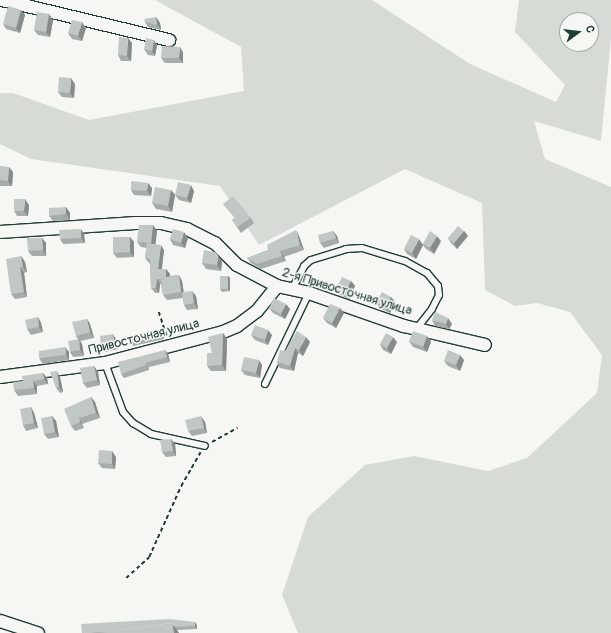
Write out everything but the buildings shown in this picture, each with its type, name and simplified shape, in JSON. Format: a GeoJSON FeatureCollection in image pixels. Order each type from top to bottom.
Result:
{"type":"FeatureCollection","features":[{"type":"Feature","properties":{"kind":"street"},"geometry":{"type":"LineString","coordinates":[[2,0],[168,40]]}},
{"type":"Feature","properties":{"kind":"street","name":"2-я Привосточная улица"},"geometry":{"type":"LineString","coordinates":[[0,232],[161,224],[187,230],[215,243],[237,265],[277,286],[309,293],[417,328],[485,345]]}},
{"type":"Feature","properties":{"kind":"street","name":"Привосточная улица"},"geometry":{"type":"LineString","coordinates":[[0,377],[105,362],[170,344],[223,332],[237,326],[257,311],[277,286]]}},
{"type":"Feature","properties":{"kind":"street"},"geometry":{"type":"LineString","coordinates":[[0,621],[38,633]]}},
{"type":"Feature","properties":{"kind":"lane"},"geometry":{"type":"LineString","coordinates":[[292,289],[304,266],[311,260],[346,249],[362,248],[405,261],[426,272],[438,286],[439,296],[417,328]]}},
{"type":"Feature","properties":{"kind":"lane"},"geometry":{"type":"LineString","coordinates":[[265,384],[309,293]]}},
{"type":"Feature","properties":{"kind":"lane"},"geometry":{"type":"LineString","coordinates":[[105,362],[123,412],[133,423],[151,434],[205,446]]}},
{"type":"Feature","properties":{"kind":"path"},"geometry":{"type":"LineString","coordinates":[[159,312],[163,329],[170,344]]}},
{"type":"Feature","properties":{"kind":"path"},"geometry":{"type":"LineString","coordinates":[[126,578],[149,557],[181,486],[205,446],[237,428]]}},
{"type":"Feature","properties":{"kind":"shaded area"},"geometry":{"type":"Polygon","coordinates":[[[155,0],[372,0],[470,64],[556,102],[565,85],[515,32],[519,0],[611,0],[611,38],[601,141],[534,121],[545,159],[611,187],[611,633],[298,633],[282,595],[308,517],[365,465],[414,456],[488,471],[527,458],[597,393],[602,355],[570,312],[537,303],[515,306],[485,290],[482,203],[405,169],[259,245],[220,186],[31,159],[0,144],[0,93],[13,93],[89,120],[244,91],[241,47],[155,0]]]}}]}
